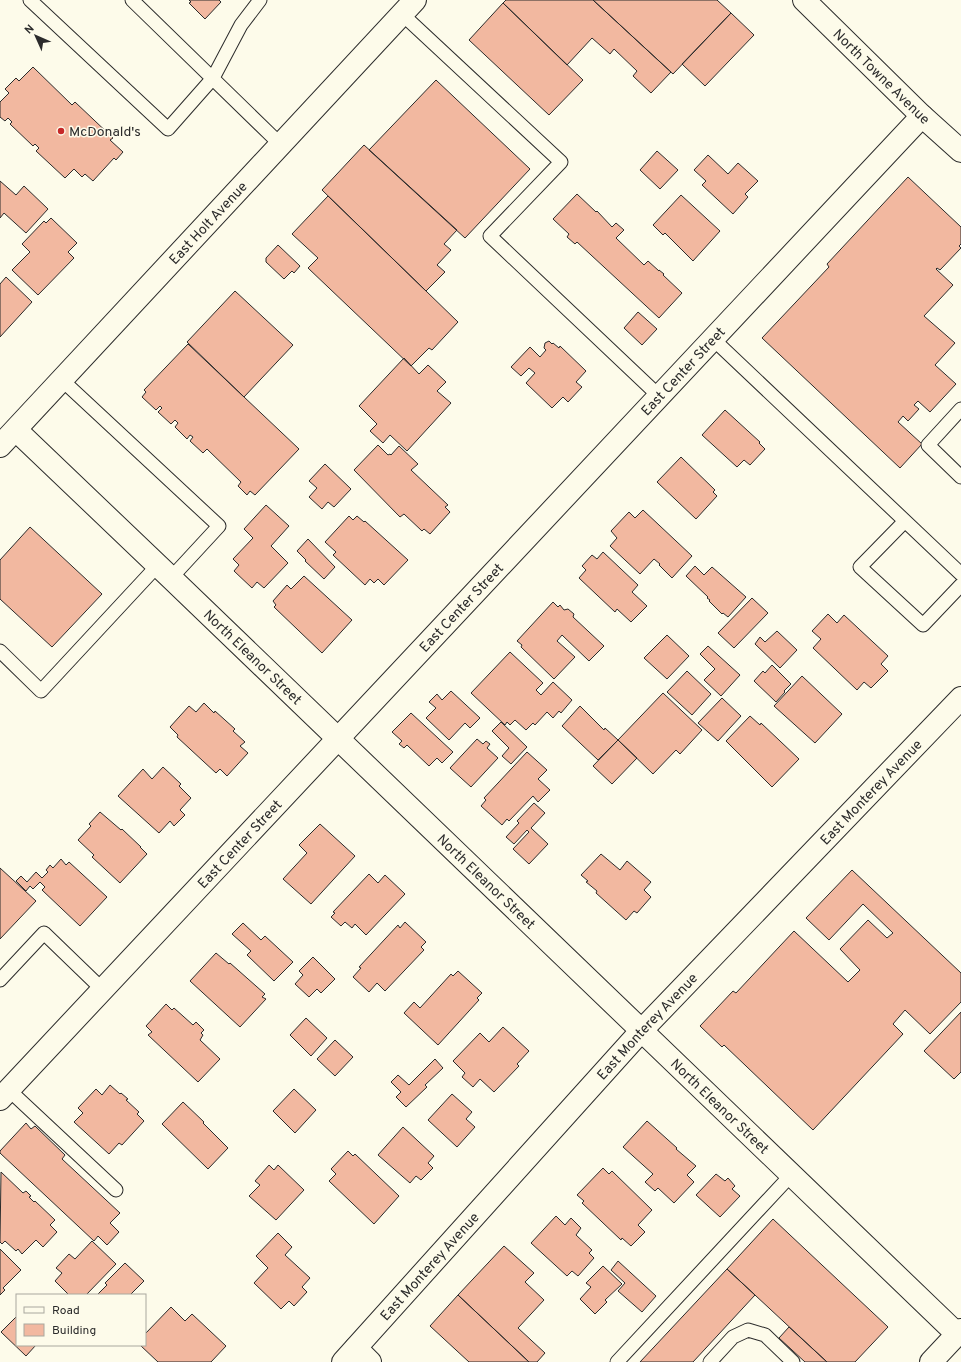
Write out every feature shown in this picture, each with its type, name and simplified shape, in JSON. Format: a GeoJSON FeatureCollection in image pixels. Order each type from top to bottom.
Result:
{"type":"FeatureCollection","features":[{"type":"Feature","properties":{"kind":"street","name":"North Towne Avenue"},"geometry":{"type":"LineString","coordinates":[[804,0],[922,116],[961,151]]}},
{"type":"Feature","properties":{"kind":"street","name":"East Holt Avenue"},"geometry":{"type":"LineString","coordinates":[[0,446],[408,7]]}},
{"type":"Feature","properties":{"kind":"street","name":"East Center Street"},"geometry":{"type":"LineString","coordinates":[[4,1095],[922,116]]}},
{"type":"Feature","properties":{"kind":"street","name":"North Eleanor Street"},"geometry":{"type":"LineString","coordinates":[[16,430],[165,571],[792,1174],[959,1332]]}},
{"type":"Feature","properties":{"kind":"street","name":"East Monterey Avenue"},"geometry":{"type":"LineString","coordinates":[[356,1357],[642,1030],[961,698]]}},
{"type":"Feature","properties":{"kind":"street"},"geometry":{"type":"LineString","coordinates":[[931,1362],[959,1332]]}},
{"type":"Feature","properties":{"kind":"lane"},"geometry":{"type":"LineString","coordinates":[[30,0],[168,129],[213,78],[241,25],[260,0]]}},
{"type":"Feature","properties":{"kind":"lane"},"geometry":{"type":"LineString","coordinates":[[132,0],[281,144]]}},
{"type":"Feature","properties":{"kind":"lane"},"geometry":{"type":"LineString","coordinates":[[408,7],[561,162],[490,236],[659,396]]}},
{"type":"Feature","properties":{"kind":"lane"},"geometry":{"type":"LineString","coordinates":[[713,339],[961,574]]}},
{"type":"Feature","properties":{"kind":"lane"},"geometry":{"type":"LineString","coordinates":[[0,651],[41,691],[165,571],[219,526],[62,380]]}},
{"type":"Feature","properties":{"kind":"lane"},"geometry":{"type":"LineString","coordinates":[[961,409],[928,445],[961,477]]}},
{"type":"Feature","properties":{"kind":"lane"},"geometry":{"type":"LineString","coordinates":[[905,521],[860,567],[923,625],[961,585]]}},
{"type":"Feature","properties":{"kind":"lane"},"geometry":{"type":"LineString","coordinates":[[0,980],[44,933],[102,990]]}},
{"type":"Feature","properties":{"kind":"lane"},"geometry":{"type":"LineString","coordinates":[[4,1095],[116,1190]]}},
{"type":"Feature","properties":{"kind":"lane"},"geometry":{"type":"LineString","coordinates":[[617,1362],[792,1174]]}},
{"type":"Feature","properties":{"kind":"lane"},"geometry":{"type":"LineString","coordinates":[[710,1362],[733,1337],[748,1330],[765,1336],[792,1362]]}},
{"type":"Feature","properties":{"kind":"building"},"geometry":{"type":"Polygon","coordinates":[[[189,0],[219,0],[221,2],[205,19],[189,3],[191,2],[189,0]]]}},
{"type":"Feature","properties":{"kind":"building"},"geometry":{"type":"Polygon","coordinates":[[[506,0],[593,0],[671,72],[651,93],[633,76],[637,71],[614,49],[610,54],[592,38],[567,65],[503,3],[506,0]]]}},
{"type":"Feature","properties":{"kind":"building"},"geometry":{"type":"Polygon","coordinates":[[[593,0],[717,0],[731,13],[673,74],[593,0]]]}},
{"type":"Feature","properties":{"kind":"building"},"geometry":{"type":"Polygon","coordinates":[[[503,3],[583,80],[549,115],[469,40],[503,3]]]}},
{"type":"Feature","properties":{"kind":"building"},"geometry":{"type":"Polygon","coordinates":[[[731,13],[754,35],[705,86],[682,64],[731,13]]]}},
{"type":"Feature","properties":{"kind":"building","name":"McDonald's"},"geometry":{"type":"Polygon","coordinates":[[[33,67],[72,105],[75,102],[113,138],[110,140],[123,152],[116,160],[114,158],[93,181],[85,174],[82,177],[74,169],[65,178],[36,151],[39,148],[35,144],[33,146],[10,124],[12,122],[8,118],[5,121],[0,117],[0,102],[9,93],[5,89],[16,78],[19,81],[33,67]]]}},
{"type":"Feature","properties":{"kind":"building"},"geometry":{"type":"Polygon","coordinates":[[[436,80],[530,169],[465,238],[369,150],[436,80]]]}},
{"type":"Feature","properties":{"kind":"building"},"geometry":{"type":"Polygon","coordinates":[[[364,145],[457,230],[444,244],[451,250],[437,265],[445,272],[426,291],[322,190],[364,145]]]}},
{"type":"Feature","properties":{"kind":"building"},"geometry":{"type":"Polygon","coordinates":[[[657,151],[678,170],[660,189],[640,170],[657,151]]]}},
{"type":"Feature","properties":{"kind":"building"},"geometry":{"type":"Polygon","coordinates":[[[708,155],[728,174],[738,163],[758,181],[745,194],[748,197],[733,214],[702,185],[706,181],[694,170],[708,155]]]}},
{"type":"Feature","properties":{"kind":"building"},"geometry":{"type":"Polygon","coordinates":[[[908,177],[961,227],[961,244],[959,246],[961,248],[940,270],[937,268],[936,269],[953,285],[924,316],[955,343],[935,365],[956,384],[930,412],[918,401],[914,405],[919,409],[908,421],[903,416],[898,422],[922,444],[900,468],[762,338],[829,267],[827,264],[908,177]]]}},
{"type":"Feature","properties":{"kind":"building"},"geometry":{"type":"Polygon","coordinates":[[[0,181],[16,195],[24,186],[48,209],[26,233],[4,213],[0,218],[0,181]]]}},
{"type":"Feature","properties":{"kind":"building"},"geometry":{"type":"Polygon","coordinates":[[[577,194],[596,212],[597,211],[612,227],[616,223],[624,230],[616,238],[644,265],[648,261],[664,274],[663,275],[682,293],[659,318],[577,242],[575,244],[567,237],[569,234],[553,219],[577,194]]]}},
{"type":"Feature","properties":{"kind":"building"},"geometry":{"type":"Polygon","coordinates":[[[681,195],[720,231],[693,261],[665,233],[663,235],[653,225],[681,195]]]}},
{"type":"Feature","properties":{"kind":"building"},"geometry":{"type":"Polygon","coordinates":[[[328,196],[458,322],[432,350],[429,348],[411,366],[308,268],[318,258],[292,234],[328,196]]]}},
{"type":"Feature","properties":{"kind":"building"},"geometry":{"type":"Polygon","coordinates":[[[51,218],[77,243],[68,252],[74,258],[38,295],[12,270],[30,252],[22,244],[44,221],[46,223],[51,218]]]}},
{"type":"Feature","properties":{"kind":"building"},"geometry":{"type":"Polygon","coordinates":[[[278,245],[300,266],[294,273],[292,271],[284,279],[266,262],[266,258],[278,245]]]}},
{"type":"Feature","properties":{"kind":"building"},"geometry":{"type":"Polygon","coordinates":[[[6,277],[32,302],[0,337],[0,284],[6,277]]]}},
{"type":"Feature","properties":{"kind":"building"},"geometry":{"type":"Polygon","coordinates":[[[235,291],[293,345],[244,397],[187,342],[235,291]]]}},
{"type":"Feature","properties":{"kind":"building"},"geometry":{"type":"Polygon","coordinates":[[[638,312],[657,329],[642,345],[624,328],[638,312]]]}},
{"type":"Feature","properties":{"kind":"building"},"geometry":{"type":"Polygon","coordinates":[[[549,341],[559,348],[560,346],[586,371],[576,382],[582,387],[568,402],[563,397],[552,408],[526,383],[535,373],[529,368],[521,376],[511,367],[530,347],[540,357],[546,350],[544,348],[545,343],[549,341]]]}},
{"type":"Feature","properties":{"kind":"building"},"geometry":{"type":"Polygon","coordinates":[[[188,344],[299,449],[255,495],[250,491],[247,495],[238,486],[241,482],[207,449],[203,453],[190,441],[193,437],[190,435],[187,439],[175,427],[178,423],[175,420],[171,424],[158,412],[162,408],[160,406],[156,410],[142,397],[146,392],[144,390],[188,344]]]}},
{"type":"Feature","properties":{"kind":"building"},"geometry":{"type":"Polygon","coordinates":[[[404,358],[419,374],[428,365],[446,382],[437,391],[451,403],[407,451],[390,435],[383,443],[370,431],[377,424],[359,406],[404,358]]]}},
{"type":"Feature","properties":{"kind":"building"},"geometry":{"type":"Polygon","coordinates":[[[725,410],[760,442],[759,443],[765,449],[750,465],[744,460],[737,467],[702,435],[725,410]]]}},
{"type":"Feature","properties":{"kind":"building"},"geometry":{"type":"Polygon","coordinates":[[[378,445],[388,455],[391,455],[399,446],[418,464],[411,470],[448,505],[445,507],[450,512],[430,534],[424,529],[422,531],[404,514],[400,517],[354,470],[378,445]]]}},
{"type":"Feature","properties":{"kind":"building"},"geometry":{"type":"Polygon","coordinates":[[[681,457],[715,490],[713,492],[717,496],[696,519],[657,482],[681,457]]]}},
{"type":"Feature","properties":{"kind":"building"},"geometry":{"type":"Polygon","coordinates":[[[325,464],[351,489],[334,507],[328,502],[322,509],[309,497],[317,488],[309,481],[325,464]]]}},
{"type":"Feature","properties":{"kind":"building"},"geometry":{"type":"Polygon","coordinates":[[[266,505],[289,526],[271,546],[288,563],[264,588],[257,582],[252,588],[234,571],[239,565],[233,559],[253,538],[244,529],[266,505]]]}},
{"type":"Feature","properties":{"kind":"building"},"geometry":{"type":"Polygon","coordinates":[[[643,510],[692,556],[672,578],[654,559],[640,574],[610,546],[617,538],[611,531],[629,512],[635,518],[643,510]]]}},
{"type":"Feature","properties":{"kind":"building"},"geometry":{"type":"Polygon","coordinates":[[[349,516],[353,520],[357,516],[364,522],[365,521],[408,560],[384,585],[378,579],[374,583],[370,579],[365,585],[333,555],[336,552],[325,542],[349,516]]]}},
{"type":"Feature","properties":{"kind":"building"},"geometry":{"type":"Polygon","coordinates":[[[30,527],[102,594],[52,647],[0,599],[0,560],[30,527]]]}},
{"type":"Feature","properties":{"kind":"building"},"geometry":{"type":"Polygon","coordinates":[[[308,539],[335,567],[324,579],[297,551],[308,539]]]}},
{"type":"Feature","properties":{"kind":"building"},"geometry":{"type":"Polygon","coordinates":[[[603,552],[638,585],[632,592],[647,606],[631,622],[617,609],[615,612],[579,578],[586,570],[582,566],[592,555],[597,559],[603,552]]]}},
{"type":"Feature","properties":{"kind":"building"},"geometry":{"type":"Polygon","coordinates":[[[695,566],[704,575],[712,567],[746,597],[728,617],[723,613],[722,614],[709,601],[710,600],[707,598],[708,597],[686,576],[695,566]]]}},
{"type":"Feature","properties":{"kind":"building"},"geometry":{"type":"Polygon","coordinates":[[[304,576],[352,620],[322,653],[274,607],[276,605],[273,601],[287,585],[291,589],[304,576]]]}},
{"type":"Feature","properties":{"kind":"building"},"geometry":{"type":"Polygon","coordinates":[[[752,598],[768,613],[734,648],[718,633],[752,598]]]}},
{"type":"Feature","properties":{"kind":"building"},"geometry":{"type":"Polygon","coordinates":[[[553,602],[558,607],[560,605],[564,610],[568,609],[574,614],[573,617],[604,646],[589,661],[562,635],[557,641],[575,657],[554,679],[521,647],[522,645],[517,641],[553,602]]]}},
{"type":"Feature","properties":{"kind":"building"},"geometry":{"type":"Polygon","coordinates":[[[828,614],[837,623],[844,615],[888,656],[881,664],[888,671],[871,688],[864,682],[857,690],[813,648],[821,639],[812,631],[828,614]]]}},
{"type":"Feature","properties":{"kind":"building"},"geometry":{"type":"Polygon","coordinates":[[[777,631],[797,650],[780,668],[755,644],[760,637],[765,642],[777,631]]]}},
{"type":"Feature","properties":{"kind":"building"},"geometry":{"type":"Polygon","coordinates":[[[667,635],[689,656],[667,679],[644,658],[667,635]]]}},
{"type":"Feature","properties":{"kind":"building"},"geometry":{"type":"Polygon","coordinates":[[[708,646],[740,675],[721,696],[704,680],[715,669],[700,654],[708,646]]]}},
{"type":"Feature","properties":{"kind":"building"},"geometry":{"type":"Polygon","coordinates":[[[510,652],[543,683],[536,690],[541,695],[553,682],[572,700],[561,713],[559,711],[553,718],[547,712],[535,725],[533,723],[526,730],[515,720],[510,725],[507,722],[505,725],[471,693],[510,652]]]}},
{"type":"Feature","properties":{"kind":"building"},"geometry":{"type":"Polygon","coordinates":[[[772,665],[791,684],[776,702],[754,681],[763,671],[765,673],[772,665]]]}},
{"type":"Feature","properties":{"kind":"building"},"geometry":{"type":"Polygon","coordinates":[[[687,671],[711,694],[692,715],[667,692],[687,671]]]}},
{"type":"Feature","properties":{"kind":"building"},"geometry":{"type":"Polygon","coordinates":[[[802,676],[842,714],[815,743],[774,706],[802,676]]]}},
{"type":"Feature","properties":{"kind":"building"},"geometry":{"type":"Polygon","coordinates":[[[451,691],[480,718],[470,728],[465,723],[449,740],[426,718],[436,708],[429,702],[437,694],[442,700],[451,691]]]}},
{"type":"Feature","properties":{"kind":"building"},"geometry":{"type":"Polygon","coordinates":[[[663,693],[702,730],[680,754],[676,750],[653,774],[618,740],[663,693]]]}},
{"type":"Feature","properties":{"kind":"building"},"geometry":{"type":"Polygon","coordinates":[[[722,698],[741,716],[718,741],[698,723],[722,698]]]}},
{"type":"Feature","properties":{"kind":"building"},"geometry":{"type":"Polygon","coordinates":[[[204,703],[214,713],[215,711],[235,729],[233,731],[245,742],[240,746],[248,753],[227,776],[220,769],[216,773],[177,737],[178,735],[170,727],[189,706],[196,712],[204,703]]]}},
{"type":"Feature","properties":{"kind":"building"},"geometry":{"type":"Polygon","coordinates":[[[580,706],[604,730],[605,728],[618,740],[598,760],[562,726],[580,706]]]}},
{"type":"Feature","properties":{"kind":"building"},"geometry":{"type":"Polygon","coordinates":[[[411,713],[453,752],[442,763],[437,758],[429,766],[407,745],[404,748],[399,744],[402,741],[392,732],[411,713]]]}},
{"type":"Feature","properties":{"kind":"building"},"geometry":{"type":"Polygon","coordinates":[[[750,716],[760,725],[761,723],[799,759],[772,787],[726,741],[750,716]]]}},
{"type":"Feature","properties":{"kind":"building"},"geometry":{"type":"Polygon","coordinates":[[[501,722],[527,747],[511,764],[502,756],[509,748],[492,731],[501,722]]]}},
{"type":"Feature","properties":{"kind":"building"},"geometry":{"type":"Polygon","coordinates":[[[477,739],[483,744],[486,741],[490,744],[487,748],[498,758],[471,787],[450,768],[477,739]]]}},
{"type":"Feature","properties":{"kind":"building"},"geometry":{"type":"Polygon","coordinates":[[[618,740],[637,758],[612,784],[593,766],[618,740]]]}},
{"type":"Feature","properties":{"kind":"building"},"geometry":{"type":"Polygon","coordinates":[[[527,752],[547,770],[538,779],[550,790],[538,802],[533,796],[509,821],[507,819],[502,825],[481,806],[486,800],[484,798],[527,752]]]}},
{"type":"Feature","properties":{"kind":"building"},"geometry":{"type":"Polygon","coordinates":[[[163,767],[181,784],[179,786],[191,798],[180,810],[185,815],[174,826],[170,821],[159,833],[118,796],[143,769],[152,779],[163,767]]]}},
{"type":"Feature","properties":{"kind":"building"},"geometry":{"type":"Polygon","coordinates":[[[534,803],[545,813],[531,828],[548,844],[529,864],[513,849],[529,832],[527,830],[514,844],[506,837],[519,823],[517,821],[534,803]]]}},
{"type":"Feature","properties":{"kind":"building"},"geometry":{"type":"Polygon","coordinates":[[[100,812],[121,830],[122,829],[147,854],[120,883],[92,857],[94,855],[78,840],[91,826],[89,824],[100,812]]]}},
{"type":"Feature","properties":{"kind":"building"},"geometry":{"type":"Polygon","coordinates":[[[320,824],[355,856],[311,904],[283,879],[307,853],[299,845],[320,824]]]}},
{"type":"Feature","properties":{"kind":"building"},"geometry":{"type":"Polygon","coordinates":[[[601,854],[620,870],[627,861],[651,882],[644,890],[651,897],[637,913],[634,911],[626,920],[596,893],[597,891],[586,882],[588,881],[581,875],[601,854]]]}},
{"type":"Feature","properties":{"kind":"building"},"geometry":{"type":"Polygon","coordinates":[[[61,859],[66,865],[69,862],[107,897],[80,926],[42,890],[45,887],[40,882],[33,889],[30,886],[26,891],[16,881],[21,876],[27,882],[36,872],[42,878],[48,872],[46,870],[50,865],[53,868],[61,859]]]}},
{"type":"Feature","properties":{"kind":"building"},"geometry":{"type":"Polygon","coordinates":[[[0,868],[36,901],[0,939],[0,868]]]}},
{"type":"Feature","properties":{"kind":"building"},"geometry":{"type":"Polygon","coordinates":[[[852,870],[961,973],[961,1002],[930,1034],[905,1010],[893,1024],[903,1034],[813,1130],[724,1045],[722,1047],[700,1026],[733,991],[736,993],[794,931],[848,982],[860,970],[840,949],[868,920],[887,938],[893,933],[863,904],[829,940],[806,918],[852,870]]]}},
{"type":"Feature","properties":{"kind":"building"},"geometry":{"type":"Polygon","coordinates":[[[369,874],[378,883],[385,875],[405,894],[366,935],[355,924],[352,928],[345,922],[341,926],[331,917],[335,913],[333,912],[369,874]]]}},
{"type":"Feature","properties":{"kind":"building"},"geometry":{"type":"Polygon","coordinates":[[[405,922],[426,942],[421,947],[424,950],[385,991],[377,983],[369,992],[353,977],[361,968],[359,967],[398,925],[400,928],[405,922]]]}},
{"type":"Feature","properties":{"kind":"building"},"geometry":{"type":"Polygon","coordinates":[[[243,923],[261,940],[265,936],[293,962],[274,981],[247,955],[251,951],[232,934],[243,923]]]}},
{"type":"Feature","properties":{"kind":"building"},"geometry":{"type":"Polygon","coordinates":[[[216,953],[229,964],[230,963],[265,994],[262,997],[266,999],[240,1027],[190,981],[216,953]]]}},
{"type":"Feature","properties":{"kind":"building"},"geometry":{"type":"Polygon","coordinates":[[[313,957],[335,979],[321,993],[317,989],[309,997],[295,984],[303,975],[299,971],[313,957]]]}},
{"type":"Feature","properties":{"kind":"building"},"geometry":{"type":"Polygon","coordinates":[[[458,971],[482,993],[477,998],[479,1000],[438,1045],[404,1013],[414,1002],[420,1008],[451,974],[453,976],[458,971]]]}},
{"type":"Feature","properties":{"kind":"building"},"geometry":{"type":"Polygon","coordinates":[[[166,1004],[172,1010],[174,1008],[193,1025],[196,1022],[204,1030],[201,1033],[203,1035],[200,1040],[220,1059],[198,1082],[148,1035],[152,1032],[146,1026],[166,1004]]]}},
{"type":"Feature","properties":{"kind":"building"},"geometry":{"type":"Polygon","coordinates":[[[961,1012],[961,1072],[954,1079],[924,1051],[961,1012]]]}},
{"type":"Feature","properties":{"kind":"building"},"geometry":{"type":"Polygon","coordinates":[[[306,1018],[327,1038],[311,1056],[290,1035],[306,1018]]]}},
{"type":"Feature","properties":{"kind":"building"},"geometry":{"type":"Polygon","coordinates":[[[503,1027],[529,1051],[517,1064],[519,1066],[494,1092],[480,1079],[473,1087],[462,1077],[465,1073],[453,1061],[480,1033],[489,1042],[503,1027]]]}},
{"type":"Feature","properties":{"kind":"building"},"geometry":{"type":"Polygon","coordinates":[[[335,1040],[353,1057],[335,1076],[317,1059],[335,1040]]]}},
{"type":"Feature","properties":{"kind":"building"},"geometry":{"type":"Polygon","coordinates":[[[435,1059],[443,1068],[425,1085],[427,1087],[406,1107],[396,1097],[401,1092],[391,1082],[398,1075],[409,1085],[435,1059]]]}},
{"type":"Feature","properties":{"kind":"building"},"geometry":{"type":"Polygon","coordinates":[[[110,1085],[128,1099],[126,1100],[139,1112],[137,1114],[144,1121],[122,1145],[119,1143],[109,1154],[74,1122],[83,1113],[78,1108],[96,1089],[102,1095],[110,1085]]]}},
{"type":"Feature","properties":{"kind":"building"},"geometry":{"type":"Polygon","coordinates":[[[294,1089],[316,1110],[295,1133],[273,1111],[294,1089]]]}},
{"type":"Feature","properties":{"kind":"building"},"geometry":{"type":"Polygon","coordinates":[[[452,1094],[472,1112],[466,1119],[475,1127],[457,1147],[428,1120],[452,1094]]]}},
{"type":"Feature","properties":{"kind":"building"},"geometry":{"type":"Polygon","coordinates":[[[183,1102],[228,1148],[208,1169],[162,1124],[183,1102]]]}},
{"type":"Feature","properties":{"kind":"building"},"geometry":{"type":"Polygon","coordinates":[[[647,1121],[696,1166],[687,1175],[694,1182],[674,1203],[658,1188],[655,1191],[645,1182],[653,1174],[623,1147],[647,1121]]]}},
{"type":"Feature","properties":{"kind":"building"},"geometry":{"type":"Polygon","coordinates":[[[26,1123],[31,1129],[35,1126],[65,1155],[62,1159],[120,1213],[110,1223],[119,1232],[107,1245],[98,1236],[94,1241],[0,1153],[0,1151],[26,1123]]]}},
{"type":"Feature","properties":{"kind":"building"},"geometry":{"type":"Polygon","coordinates":[[[403,1127],[434,1156],[428,1163],[433,1168],[421,1180],[416,1176],[410,1183],[378,1155],[403,1127]]]}},
{"type":"Feature","properties":{"kind":"building"},"geometry":{"type":"Polygon","coordinates":[[[348,1151],[353,1156],[355,1154],[399,1196],[374,1224],[329,1181],[336,1174],[331,1169],[348,1151]]]}},
{"type":"Feature","properties":{"kind":"building"},"geometry":{"type":"Polygon","coordinates":[[[269,1165],[274,1170],[278,1165],[304,1190],[276,1220],[249,1196],[260,1185],[255,1181],[269,1165]]]}},
{"type":"Feature","properties":{"kind":"building"},"geometry":{"type":"Polygon","coordinates":[[[603,1168],[609,1174],[612,1171],[652,1210],[638,1225],[645,1232],[631,1246],[622,1238],[621,1240],[582,1203],[584,1201],[577,1195],[603,1168]]]}},
{"type":"Feature","properties":{"kind":"building"},"geometry":{"type":"Polygon","coordinates":[[[1,1172],[23,1193],[26,1191],[34,1202],[35,1201],[55,1220],[50,1225],[57,1232],[43,1247],[36,1240],[22,1254],[18,1249],[16,1251],[5,1241],[2,1244],[0,1242],[1,1172]]]}},
{"type":"Feature","properties":{"kind":"building"},"geometry":{"type":"Polygon","coordinates":[[[716,1174],[725,1181],[728,1178],[735,1186],[732,1189],[740,1196],[720,1217],[696,1195],[716,1174]]]}},
{"type":"Feature","properties":{"kind":"building"},"geometry":{"type":"Polygon","coordinates":[[[556,1216],[565,1225],[571,1218],[581,1228],[576,1235],[592,1250],[589,1253],[594,1258],[578,1276],[572,1271],[567,1276],[531,1243],[556,1216]]]}},
{"type":"Feature","properties":{"kind":"building"},"geometry":{"type":"Polygon","coordinates":[[[773,1219],[888,1327],[855,1362],[827,1362],[727,1269],[773,1219]]]}},
{"type":"Feature","properties":{"kind":"building"},"geometry":{"type":"Polygon","coordinates":[[[278,1233],[292,1247],[285,1255],[310,1278],[302,1287],[307,1292],[294,1306],[289,1301],[281,1309],[254,1283],[268,1268],[256,1256],[278,1233]]]}},
{"type":"Feature","properties":{"kind":"building"},"geometry":{"type":"Polygon","coordinates":[[[92,1241],[116,1264],[87,1294],[68,1294],[55,1281],[62,1273],[56,1268],[69,1254],[75,1259],[92,1241]]]}},
{"type":"Feature","properties":{"kind":"building"},"geometry":{"type":"Polygon","coordinates":[[[504,1246],[534,1273],[525,1282],[544,1300],[518,1328],[545,1353],[537,1362],[529,1362],[458,1295],[504,1246]]]}},
{"type":"Feature","properties":{"kind":"building"},"geometry":{"type":"Polygon","coordinates":[[[0,1249],[21,1270],[3,1288],[5,1290],[0,1295],[0,1249]]]}},
{"type":"Feature","properties":{"kind":"building"},"geometry":{"type":"Polygon","coordinates":[[[618,1261],[656,1296],[642,1312],[618,1291],[625,1283],[611,1270],[618,1261]]]}},
{"type":"Feature","properties":{"kind":"building"},"geometry":{"type":"Polygon","coordinates":[[[125,1263],[144,1281],[131,1294],[98,1294],[107,1285],[105,1283],[125,1263]]]}},
{"type":"Feature","properties":{"kind":"building"},"geometry":{"type":"Polygon","coordinates":[[[603,1266],[622,1284],[605,1300],[607,1302],[595,1314],[580,1299],[591,1287],[586,1283],[603,1266]]]}},
{"type":"Feature","properties":{"kind":"building"},"geometry":{"type":"Polygon","coordinates":[[[727,1269],[755,1295],[693,1362],[640,1362],[727,1269]]]}},
{"type":"Feature","properties":{"kind":"building"},"geometry":{"type":"Polygon","coordinates":[[[458,1295],[529,1362],[469,1362],[430,1326],[458,1295]]]}},
{"type":"Feature","properties":{"kind":"building"},"geometry":{"type":"Polygon","coordinates":[[[171,1307],[185,1321],[192,1314],[226,1346],[211,1362],[158,1362],[141,1346],[146,1346],[146,1333],[171,1307]]]}},
{"type":"Feature","properties":{"kind":"building"},"geometry":{"type":"Polygon","coordinates":[[[16,1317],[16,1346],[35,1346],[26,1356],[1,1332],[16,1317]]]}},
{"type":"Feature","properties":{"kind":"building"},"geometry":{"type":"Polygon","coordinates":[[[789,1327],[827,1362],[805,1362],[779,1338],[789,1327]]]}},
{"type":"Feature","properties":{"kind":"place","name":"McDonald's"},"geometry":{"type":"Point","coordinates":[61,131]}}]}
